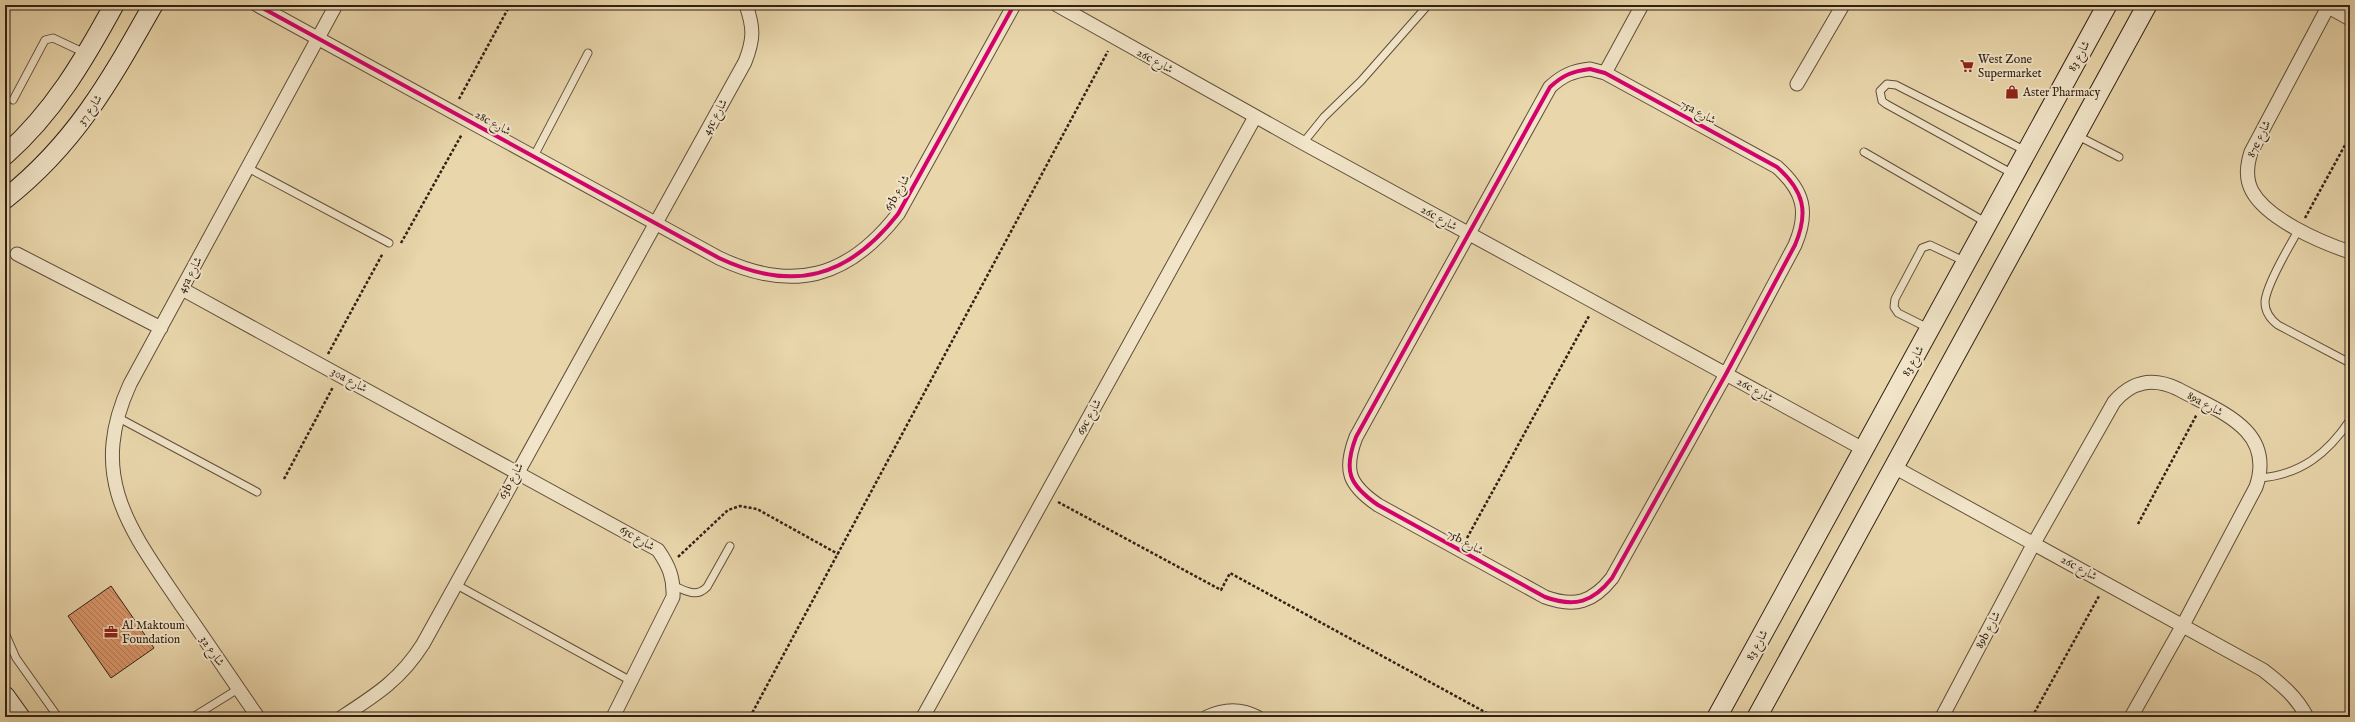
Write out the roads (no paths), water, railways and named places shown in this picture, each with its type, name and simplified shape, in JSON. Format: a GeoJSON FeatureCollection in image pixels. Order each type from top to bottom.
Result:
{"type":"FeatureCollection","features":[{"type":"Feature","properties":{"kind":"street"},"geometry":{"type":"LineString","coordinates":[[5,155],[52,106],[87,54],[114,5]]}},
{"type":"Feature","properties":{"kind":"street","name":"شارع 37"},"geometry":{"type":"LineString","coordinates":[[5,199],[48,161],[73,134],[114,75],[153,5]]}},
{"type":"Feature","properties":{"kind":"street","name":"28c شارع"},"geometry":{"type":"LineString","coordinates":[[257,5],[719,258]]}},
{"type":"Feature","properties":{"kind":"street"},"geometry":{"type":"LineString","coordinates":[[318,38],[336,5]]}},
{"type":"Feature","properties":{"kind":"street","name":"45c شارع"},"geometry":{"type":"LineString","coordinates":[[655,223],[745,62],[752,43],[752,23],[746,5]]}},
{"type":"Feature","properties":{"kind":"street","name":"65b شارع"},"geometry":{"type":"LineString","coordinates":[[719,258],[745,270],[774,276],[803,276],[831,269],[857,256],[880,237],[898,214],[1014,5]]}},
{"type":"Feature","properties":{"kind":"street","name":"26c شارع"},"geometry":{"type":"LineString","coordinates":[[1057,5],[1255,117],[1865,450]]}},
{"type":"Feature","properties":{"kind":"street"},"geometry":{"type":"LineString","coordinates":[[1605,73],[1642,5]]}},
{"type":"Feature","properties":{"kind":"street"},"geometry":{"type":"LineString","coordinates":[[1797,84],[1843,5]]}},
{"type":"Feature","properties":{"kind":"street","name":"شارع 83"},"geometry":{"type":"LineString","coordinates":[[1717,717],[1865,450],[2013,174],[2107,5]]}},
{"type":"Feature","properties":{"kind":"street"},"geometry":{"type":"LineString","coordinates":[[1757,717],[2147,5]]}},
{"type":"Feature","properties":{"kind":"street"},"geometry":{"type":"LineString","coordinates":[[2328,6],[2350,19]]}},
{"type":"Feature","properties":{"kind":"street","name":"87e شارع"},"geometry":{"type":"LineString","coordinates":[[2328,6],[2251,152],[2247,164],[2249,183],[2258,200],[2299,229],[2350,252]]}},
{"type":"Feature","properties":{"kind":"street","name":"45a شارع"},"geometry":{"type":"LineString","coordinates":[[128,523],[120,503],[114,475],[113,439],[117,417],[130,384],[318,38]]}},
{"type":"Feature","properties":{"kind":"street","name":"75a شارع"},"geometry":{"type":"LineString","coordinates":[[1468,234],[1550,87],[1561,77],[1575,70],[1590,69],[1605,73],[1777,167],[1790,178],[1799,194],[1803,211],[1802,229],[1726,374]]}},
{"type":"Feature","properties":{"kind":"street","name":"69c شارع"},"geometry":{"type":"LineString","coordinates":[[923,717],[1255,117]]}},
{"type":"Feature","properties":{"kind":"street","name":"63b شارع"},"geometry":{"type":"LineString","coordinates":[[342,717],[380,692],[402,673],[423,644],[655,223]]}},
{"type":"Feature","properties":{"kind":"street","name":"75b شارع"},"geometry":{"type":"LineString","coordinates":[[1468,234],[1356,437],[1350,453],[1349,469],[1354,485],[1378,506],[1460,551],[1545,597],[1560,602],[1575,603],[1590,599],[1602,590],[1612,578],[1726,374]]}},
{"type":"Feature","properties":{"kind":"street"},"geometry":{"type":"LineString","coordinates":[[17,254],[161,328]]}},
{"type":"Feature","properties":{"kind":"street","name":"30a شارع"},"geometry":{"type":"LineString","coordinates":[[182,289],[517,472]]}},
{"type":"Feature","properties":{"kind":"street","name":"89a شارع"},"geometry":{"type":"LineString","coordinates":[[2034,543],[2114,402],[2122,392],[2132,386],[2155,381],[2167,384],[2236,421],[2251,436],[2260,456],[2259,478],[2183,625]]}},
{"type":"Feature","properties":{"kind":"street","name":"26c شارع"},"geometry":{"type":"LineString","coordinates":[[1894,467],[2263,670],[2284,686],[2301,705],[2307,717]]}},
{"type":"Feature","properties":{"kind":"street","name":"65c شارع"},"geometry":{"type":"LineString","coordinates":[[517,472],[658,550],[668,564],[674,586],[672,598],[666,613],[613,717]]}},
{"type":"Feature","properties":{"kind":"street","name":"شارع 32"},"geometry":{"type":"LineString","coordinates":[[128,523],[258,717]]}},
{"type":"Feature","properties":{"kind":"street","name":"89b شارع"},"geometry":{"type":"LineString","coordinates":[[1942,717],[2034,543]]}},
{"type":"Feature","properties":{"kind":"street"},"geometry":{"type":"LineString","coordinates":[[2131,717],[2183,625]]}},
{"type":"Feature","properties":{"kind":"street"},"geometry":{"type":"LineString","coordinates":[[5,696],[20,717]]}},
{"type":"Feature","properties":{"kind":"street"},"geometry":{"type":"LineString","coordinates":[[1207,717],[1229,710],[1242,711],[1257,717]]}},
{"type":"Feature","properties":{"kind":"lane"},"geometry":{"type":"LineString","coordinates":[[1303,143],[1324,117],[1361,81],[1428,5]]}},
{"type":"Feature","properties":{"kind":"lane"},"geometry":{"type":"LineString","coordinates":[[13,100],[45,40],[53,38],[87,54]]}},
{"type":"Feature","properties":{"kind":"lane"},"geometry":{"type":"LineString","coordinates":[[534,156],[588,53]]}},
{"type":"Feature","properties":{"kind":"lane"},"geometry":{"type":"LineString","coordinates":[[2013,174],[1886,104],[1882,101],[1880,91],[1886,84],[1896,85],[2026,151]]}},
{"type":"Feature","properties":{"kind":"lane"},"geometry":{"type":"LineString","coordinates":[[2076,135],[2119,157]]}},
{"type":"Feature","properties":{"kind":"lane"},"geometry":{"type":"LineString","coordinates":[[1864,152],[1988,223]]}},
{"type":"Feature","properties":{"kind":"lane"},"geometry":{"type":"LineString","coordinates":[[248,168],[389,243]]}},
{"type":"Feature","properties":{"kind":"lane"},"geometry":{"type":"LineString","coordinates":[[2299,229],[2266,293],[2266,311],[2278,325],[2350,363]]}},
{"type":"Feature","properties":{"kind":"lane"},"geometry":{"type":"LineString","coordinates":[[1930,330],[1898,313],[1894,307],[1895,299],[1922,248],[1930,245],[1967,262]]}},
{"type":"Feature","properties":{"kind":"lane"},"geometry":{"type":"LineString","coordinates":[[117,417],[257,492]]}},
{"type":"Feature","properties":{"kind":"lane"},"geometry":{"type":"LineString","coordinates":[[2259,478],[2282,474],[2321,455],[2337,439],[2350,420]]}},
{"type":"Feature","properties":{"kind":"lane"},"geometry":{"type":"LineString","coordinates":[[674,586],[690,593],[697,594],[702,592],[707,587],[730,546]]}},
{"type":"Feature","properties":{"kind":"lane"},"geometry":{"type":"LineString","coordinates":[[455,584],[631,681]]}},
{"type":"Feature","properties":{"kind":"lane"},"geometry":{"type":"LineString","coordinates":[[5,633],[16,658],[58,717]]}},
{"type":"Feature","properties":{"kind":"lane"},"geometry":{"type":"LineString","coordinates":[[193,717],[238,689]]}},
{"type":"Feature","properties":{"kind":"place","name":"West Zone Supermarket"},"geometry":{"type":"Point","coordinates":[1967,66]}},
{"type":"Feature","properties":{"kind":"place","name":"Aster Pharmacy"},"geometry":{"type":"Point","coordinates":[2012,92]}},
{"type":"Feature","properties":{"kind":"place","name":"Al Maktoum Foundation"},"geometry":{"type":"Point","coordinates":[111,632]}}]}
